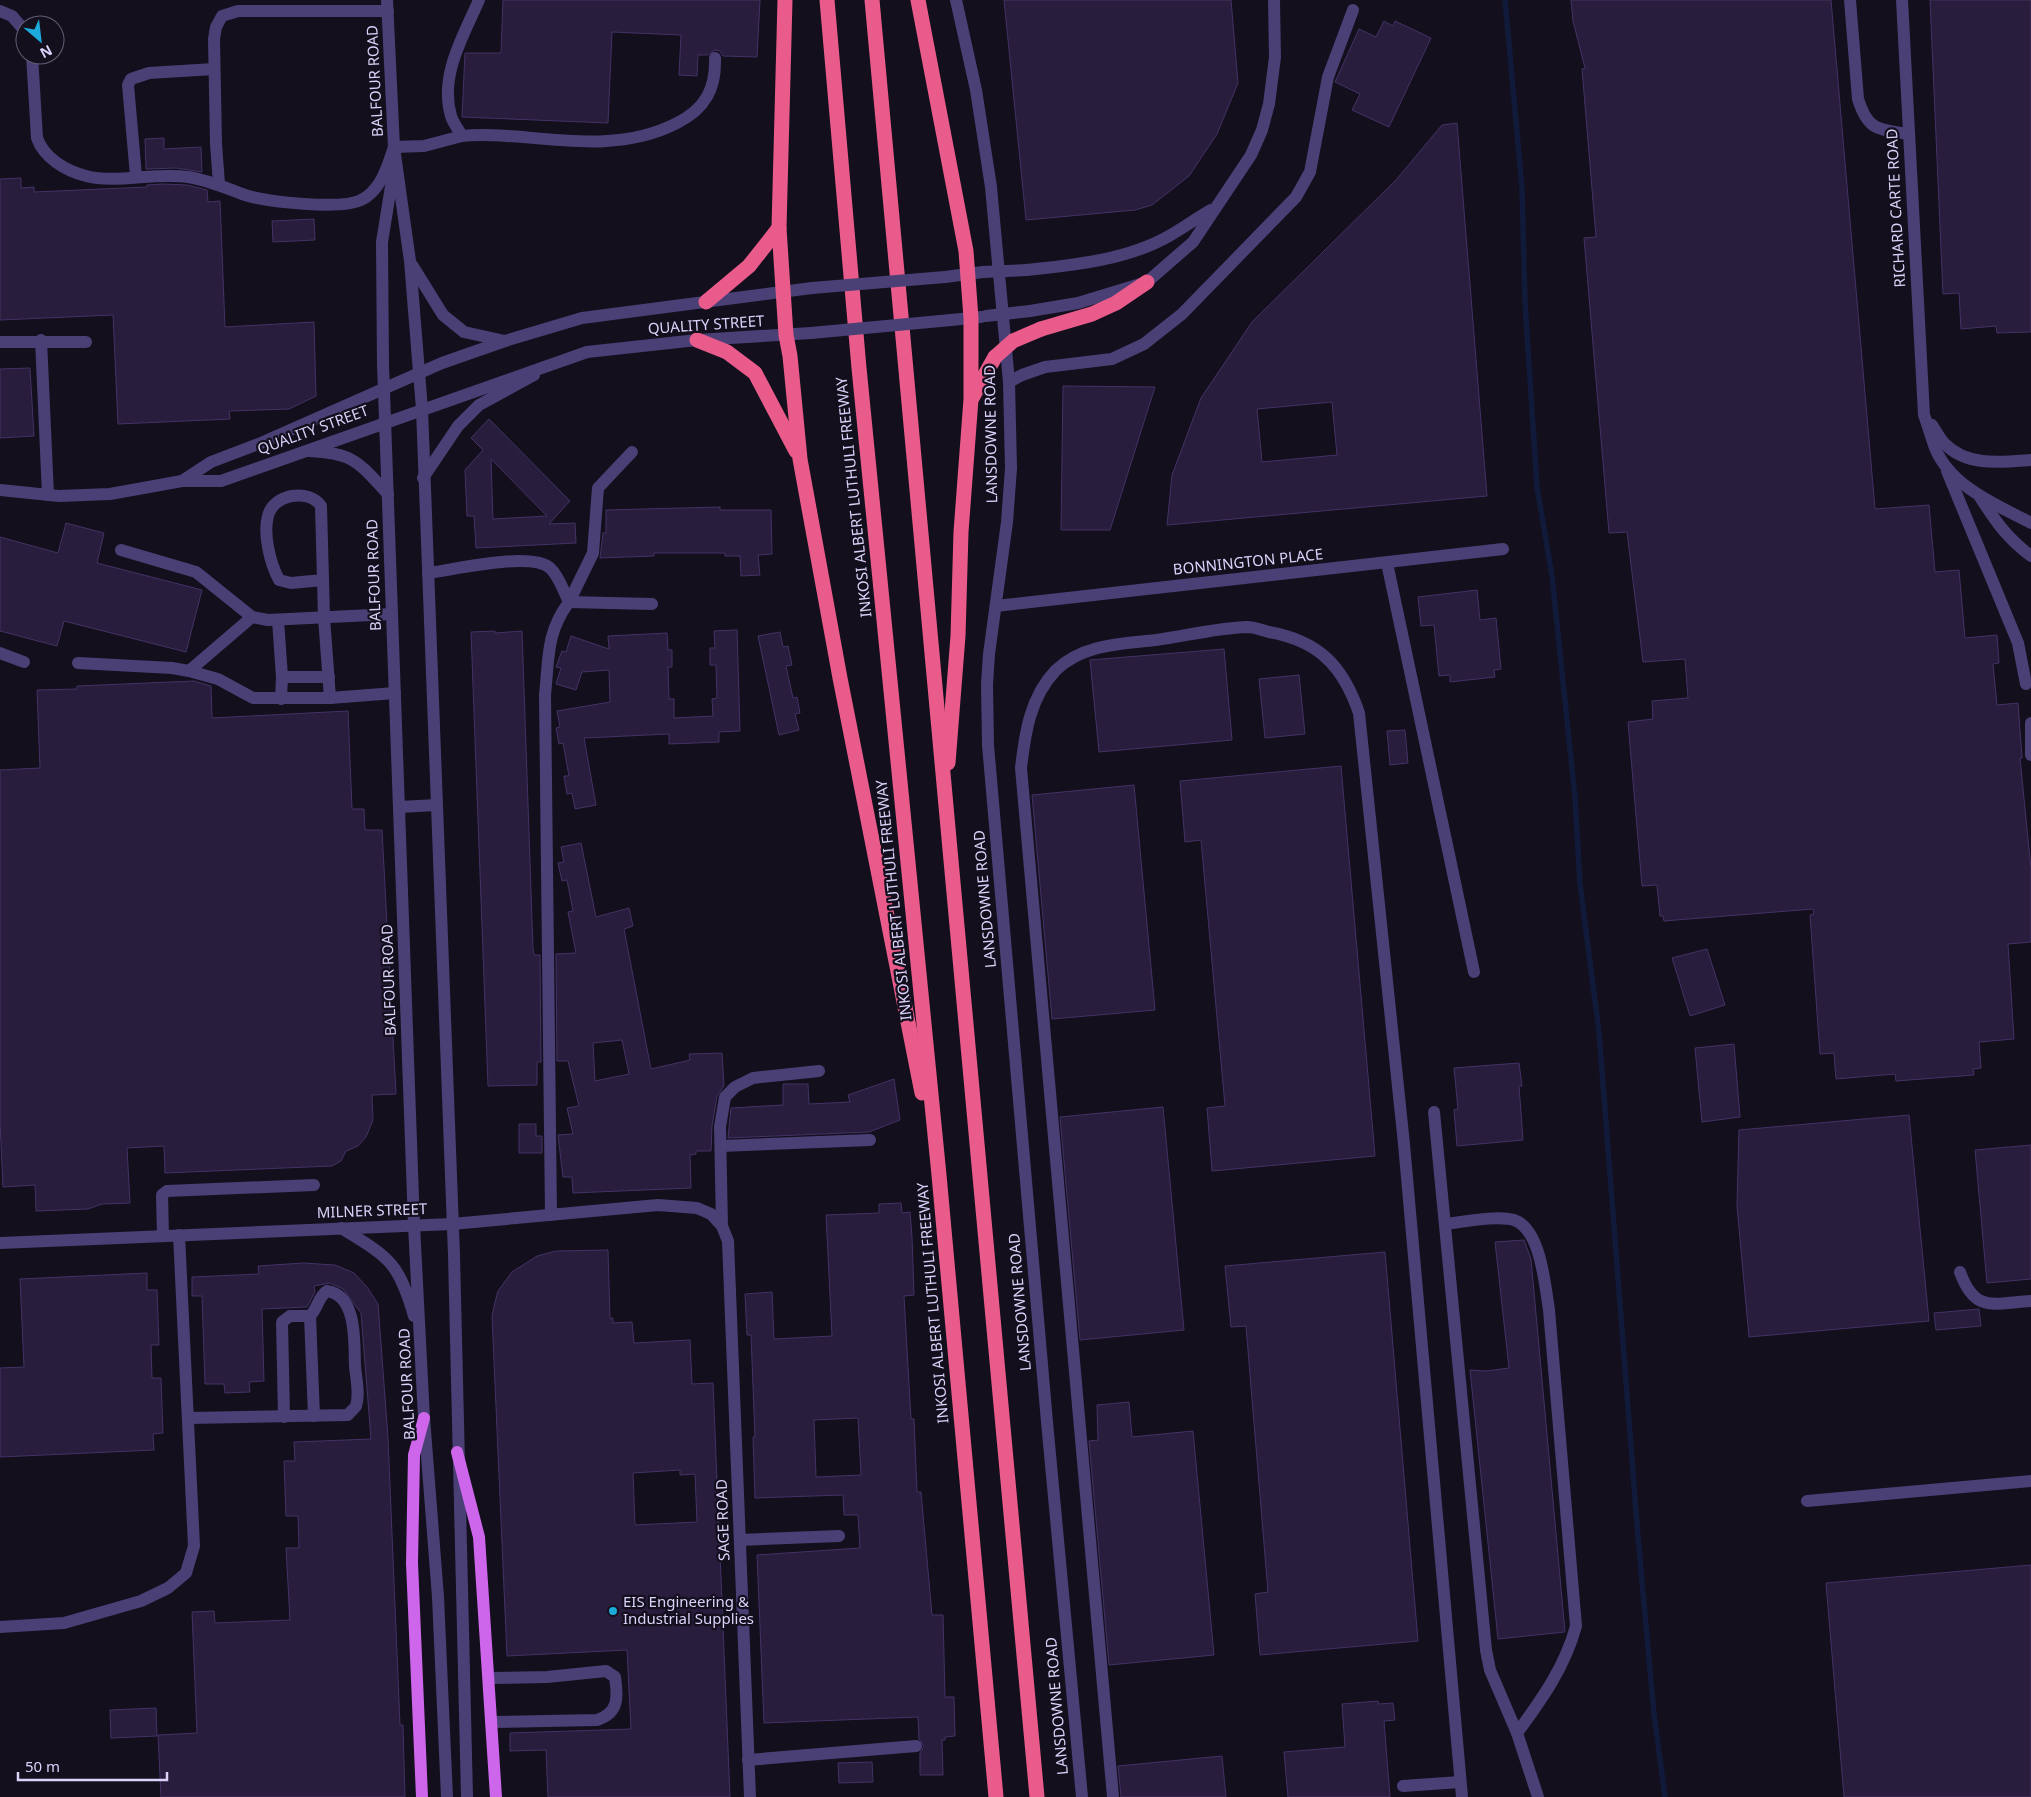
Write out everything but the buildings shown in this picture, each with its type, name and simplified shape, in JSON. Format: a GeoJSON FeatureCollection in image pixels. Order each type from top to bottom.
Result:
{"type":"FeatureCollection","features":[{"type":"Feature","properties":{"kind":"highway"},"geometry":{"type":"LineString","coordinates":[[785,0],[779,228],[782,291],[800,459],[884,907],[939,1176]]}},
{"type":"Feature","properties":{"kind":"highway","name":"INKOSI ALBERT LUTHULI FREEWAY"},"geometry":{"type":"LineString","coordinates":[[827,0],[860,378],[939,1176],[996,1797]]}},
{"type":"Feature","properties":{"kind":"highway"},"geometry":{"type":"LineString","coordinates":[[872,0],[1037,1797]]}},
{"type":"Feature","properties":{"kind":"highway"},"geometry":{"type":"LineString","coordinates":[[918,0],[966,251],[975,273],[978,317],[961,532],[958,636],[945,806]]}},
{"type":"Feature","properties":{"kind":"highway"},"geometry":{"type":"LineString","coordinates":[[706,302],[748,266],[779,228]]}},
{"type":"Feature","properties":{"kind":"highway"},"geometry":{"type":"LineString","coordinates":[[971,399],[994,358],[1013,341],[1041,329],[1092,314],[1116,303],[1147,282]]}},
{"type":"Feature","properties":{"kind":"highway"},"geometry":{"type":"LineString","coordinates":[[697,340],[728,352],[755,373],[772,401],[800,459]]}},
{"type":"Feature","properties":{"kind":"main road"},"geometry":{"type":"LineString","coordinates":[[422,1797],[412,1563],[414,1455],[424,1418]]}},
{"type":"Feature","properties":{"kind":"main road"},"geometry":{"type":"LineString","coordinates":[[457,1452],[479,1537],[496,1797]]}},
{"type":"Feature","properties":{"kind":"street"},"geometry":{"type":"LineString","coordinates":[[462,136],[451,116],[450,83],[455,53],[479,0]]}},
{"type":"Feature","properties":{"kind":"street","name":"LANSDOWNE ROAD"},"geometry":{"type":"LineString","coordinates":[[956,0],[978,99],[991,187],[1009,382],[1011,468],[1008,522],[987,684],[988,745],[1046,1412],[1082,1797]]}},
{"type":"Feature","properties":{"kind":"street","name":"QUALITY STREET"},"geometry":{"type":"LineString","coordinates":[[0,490],[48,495],[110,494],[182,481],[221,481],[567,357],[587,352],[697,340],[811,333],[1030,311],[1078,303],[1147,282],[1193,242],[1251,155],[1262,130],[1269,104],[1275,57],[1274,0]]}},
{"type":"Feature","properties":{"kind":"street"},"geometry":{"type":"LineString","coordinates":[[1850,0],[1858,99],[1863,113],[1875,128],[1908,134]]}},
{"type":"Feature","properties":{"kind":"street","name":"RICHARD CARTE ROAD"},"geometry":{"type":"LineString","coordinates":[[1902,0],[1924,415],[1935,449],[1945,466],[1958,480],[1979,495],[2031,523]]}},
{"type":"Feature","properties":{"kind":"street"},"geometry":{"type":"LineString","coordinates":[[219,184],[214,69],[215,32],[220,19],[228,13],[387,5]]}},
{"type":"Feature","properties":{"kind":"street","name":"BALFOUR ROAD"},"geometry":{"type":"LineString","coordinates":[[387,5],[394,146],[410,261],[422,409],[452,1224],[467,1797]]}},
{"type":"Feature","properties":{"kind":"street"},"geometry":{"type":"LineString","coordinates":[[1009,382],[1045,367],[1112,359],[1144,344],[1182,314],[1296,198],[1310,172],[1328,77],[1353,10]]}},
{"type":"Feature","properties":{"kind":"street"},"geometry":{"type":"LineString","coordinates":[[0,11],[12,16],[15,19]]}},
{"type":"Feature","properties":{"kind":"street"},"geometry":{"type":"LineString","coordinates":[[33,65],[37,138],[41,148],[62,166],[85,176],[102,178],[136,176],[187,177],[219,184],[247,195],[280,201],[339,205],[362,200],[374,190],[384,175],[394,146],[424,146],[462,136],[480,134],[558,140],[620,141],[666,129],[698,110],[712,88],[715,58]]}},
{"type":"Feature","properties":{"kind":"street"},"geometry":{"type":"LineString","coordinates":[[136,176],[128,95],[128,86],[131,79],[149,73],[214,69]]}},
{"type":"Feature","properties":{"kind":"street","name":"BALFOUR ROAD"},"geometry":{"type":"LineString","coordinates":[[396,161],[382,242],[385,422],[414,1225],[424,1418],[438,1596],[448,1797]]}},
{"type":"Feature","properties":{"kind":"street","name":"QUALITY STREET"},"geometry":{"type":"LineString","coordinates":[[182,481],[211,462],[261,442],[419,372],[505,341],[582,318],[782,291],[1063,266],[1121,255],[1167,237],[1216,207]]}},
{"type":"Feature","properties":{"kind":"street"},"geometry":{"type":"LineString","coordinates":[[410,261],[443,316],[464,332],[505,341]]}},
{"type":"Feature","properties":{"kind":"street"},"geometry":{"type":"LineString","coordinates":[[41,340],[48,495]]}},
{"type":"Feature","properties":{"kind":"street"},"geometry":{"type":"LineString","coordinates":[[0,342],[41,340],[86,342]]}},
{"type":"Feature","properties":{"kind":"street"},"geometry":{"type":"LineString","coordinates":[[424,478],[458,426],[479,405],[567,357]]}},
{"type":"Feature","properties":{"kind":"street"},"geometry":{"type":"LineString","coordinates":[[1924,415],[1945,444],[1971,460],[1992,462],[2031,460]]}},
{"type":"Feature","properties":{"kind":"street"},"geometry":{"type":"LineString","coordinates":[[303,451],[332,452],[349,456],[361,465],[388,494]]}},
{"type":"Feature","properties":{"kind":"street"},"geometry":{"type":"LineString","coordinates":[[551,1215],[545,695],[553,631],[557,618],[569,602],[593,553],[598,488],[632,452]]}},
{"type":"Feature","properties":{"kind":"street"},"geometry":{"type":"LineString","coordinates":[[1945,466],[2018,643],[2026,684]]}},
{"type":"Feature","properties":{"kind":"street"},"geometry":{"type":"LineString","coordinates":[[1979,495],[2001,530],[2012,542],[2031,556]]}},
{"type":"Feature","properties":{"kind":"street"},"geometry":{"type":"LineString","coordinates":[[323,580],[291,583],[279,580],[267,538],[268,515],[275,504],[282,499],[297,496],[310,497],[318,501],[321,506],[323,580],[324,617],[330,698]]}},
{"type":"Feature","properties":{"kind":"street","name":"BONNINGTON PLACE"},"geometry":{"type":"LineString","coordinates":[[996,606],[1503,549]]}},
{"type":"Feature","properties":{"kind":"street"},"geometry":{"type":"LineString","coordinates":[[122,550],[196,572],[252,617],[278,620],[392,614]]}},
{"type":"Feature","properties":{"kind":"street"},"geometry":{"type":"LineString","coordinates":[[428,573],[521,560],[541,563],[550,568],[569,602]]}},
{"type":"Feature","properties":{"kind":"street"},"geometry":{"type":"LineString","coordinates":[[1387,563],[1474,972]]}},
{"type":"Feature","properties":{"kind":"street"},"geometry":{"type":"LineString","coordinates":[[569,602],[652,604]]}},
{"type":"Feature","properties":{"kind":"street"},"geometry":{"type":"LineString","coordinates":[[189,671],[252,617]]}},
{"type":"Feature","properties":{"kind":"street"},"geometry":{"type":"LineString","coordinates":[[278,620],[282,677],[281,698]]}},
{"type":"Feature","properties":{"kind":"street"},"geometry":{"type":"LineString","coordinates":[[1113,1797],[1020,768],[1026,730],[1038,692],[1057,670],[1083,652],[1108,646],[1248,627],[1290,636],[1326,656],[1350,686],[1358,713],[1404,1144],[1462,1797]]}},
{"type":"Feature","properties":{"kind":"street"},"geometry":{"type":"LineString","coordinates":[[0,653],[24,662]]}},
{"type":"Feature","properties":{"kind":"street"},"geometry":{"type":"LineString","coordinates":[[78,663],[172,668],[189,671],[218,678],[253,698],[330,698],[395,693]]}},
{"type":"Feature","properties":{"kind":"street"},"geometry":{"type":"LineString","coordinates":[[282,677],[329,676]]}},
{"type":"Feature","properties":{"kind":"street"},"geometry":{"type":"LineString","coordinates":[[2031,723],[2031,754]]}},
{"type":"Feature","properties":{"kind":"street"},"geometry":{"type":"LineString","coordinates":[[399,807],[437,805]]}},
{"type":"Feature","properties":{"kind":"street"},"geometry":{"type":"LineString","coordinates":[[722,1226],[721,1114],[725,1097],[735,1087],[753,1078],[819,1071]]}},
{"type":"Feature","properties":{"kind":"street"},"geometry":{"type":"LineString","coordinates":[[1434,1112],[1486,1650],[1490,1670],[1517,1733],[1538,1797]]}},
{"type":"Feature","properties":{"kind":"street"},"geometry":{"type":"LineString","coordinates":[[721,1146],[870,1140]]}},
{"type":"Feature","properties":{"kind":"street"},"geometry":{"type":"LineString","coordinates":[[162,1236],[161,1201],[162,1195],[167,1191],[314,1186]]}},
{"type":"Feature","properties":{"kind":"street","name":"MILNER STREET"},"geometry":{"type":"LineString","coordinates":[[0,1243],[452,1224],[658,1205],[697,1208],[710,1214],[722,1226],[728,1241]]}},
{"type":"Feature","properties":{"kind":"street"},"geometry":{"type":"LineString","coordinates":[[1445,1224],[1501,1219],[1514,1220],[1524,1226],[1533,1238],[1541,1262],[1549,1310],[1576,1626],[1570,1649],[1561,1668],[1517,1733]]}},
{"type":"Feature","properties":{"kind":"street"},"geometry":{"type":"LineString","coordinates":[[341,1228],[385,1255],[392,1262],[409,1298],[421,1340]]}},
{"type":"Feature","properties":{"kind":"street"},"geometry":{"type":"LineString","coordinates":[[0,1627],[64,1623],[141,1600],[168,1588],[186,1573],[194,1546],[179,1235]]}},
{"type":"Feature","properties":{"kind":"street","name":"SAGE ROAD"},"geometry":{"type":"LineString","coordinates":[[728,1241],[750,1797]]}},
{"type":"Feature","properties":{"kind":"street"},"geometry":{"type":"LineString","coordinates":[[1960,1272],[1965,1287],[1974,1298],[1984,1303],[2031,1301]]}},
{"type":"Feature","properties":{"kind":"street"},"geometry":{"type":"LineString","coordinates":[[189,1418],[284,1417],[314,1416],[348,1414],[356,1407],[354,1329],[346,1305],[339,1297],[327,1291],[310,1316],[314,1416]]}},
{"type":"Feature","properties":{"kind":"street"},"geometry":{"type":"LineString","coordinates":[[284,1417],[282,1322],[290,1316],[310,1316]]}},
{"type":"Feature","properties":{"kind":"street"},"geometry":{"type":"LineString","coordinates":[[1807,1501],[2031,1481]]}},
{"type":"Feature","properties":{"kind":"street"},"geometry":{"type":"LineString","coordinates":[[740,1540],[839,1536]]}},
{"type":"Feature","properties":{"kind":"street"},"geometry":{"type":"LineString","coordinates":[[489,1678],[555,1676],[606,1671],[615,1677],[616,1688],[614,1709],[606,1717],[597,1720],[491,1722]]}},
{"type":"Feature","properties":{"kind":"street"},"geometry":{"type":"LineString","coordinates":[[748,1760],[916,1746]]}},
{"type":"Feature","properties":{"kind":"street"},"geometry":{"type":"LineString","coordinates":[[1404,1786],[1460,1782]]}},
{"type":"Feature","properties":{"kind":"waterway"},"geometry":{"type":"LineString","coordinates":[[1505,0],[1522,188],[1525,303],[1537,487],[1552,576],[1575,797],[1580,884],[1599,1032],[1638,1537],[1654,1714],[1665,1797]]}},
{"type":"Feature","properties":{"kind":"place","name":"EIS Engineering & Industrial Supplies"},"geometry":{"type":"Point","coordinates":[613,1611]}}]}
